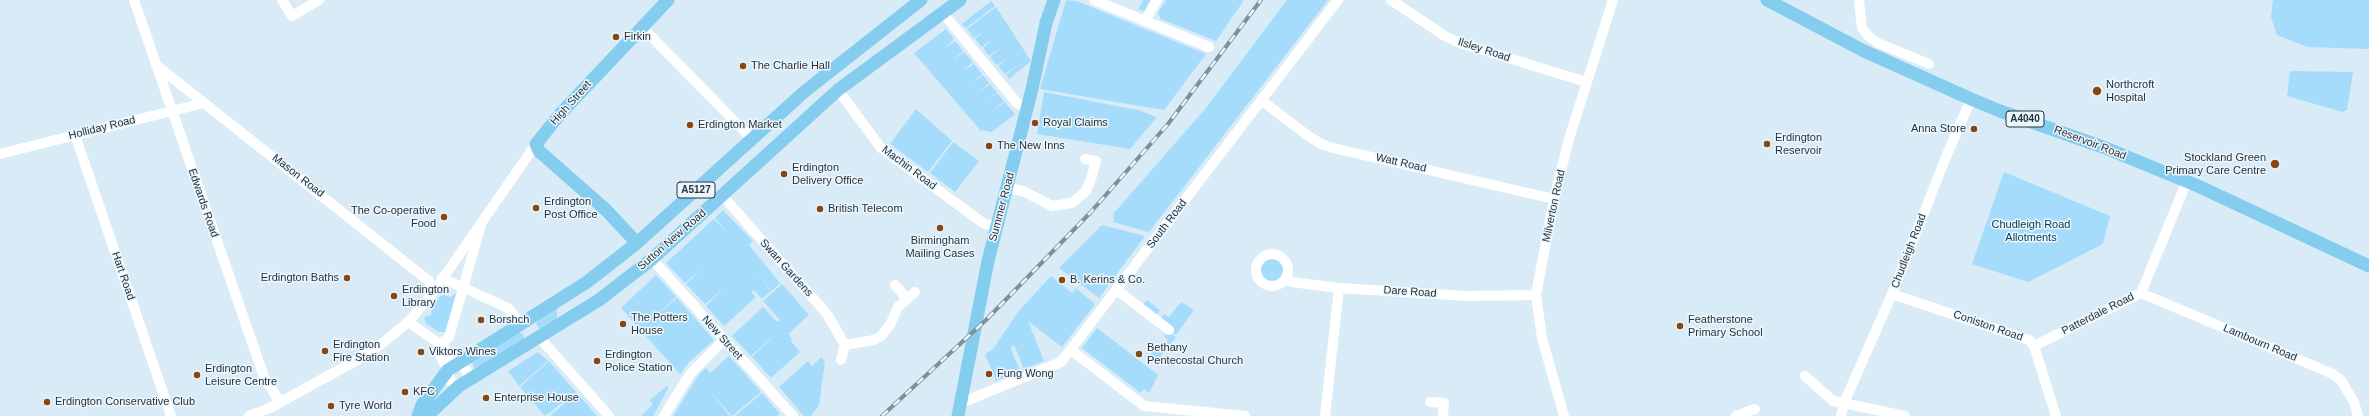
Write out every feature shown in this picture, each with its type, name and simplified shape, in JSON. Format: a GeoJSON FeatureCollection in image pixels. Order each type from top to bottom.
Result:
{"type":"FeatureCollection","features":[{"type":"Feature","properties":{"kind":"main road","name":"High Street"},"geometry":{"type":"LineString","coordinates":[[536,144],[561,113],[668,0]]}},
{"type":"Feature","properties":{"kind":"main road","name":"Sutton New Road"},"geometry":{"type":"LineString","coordinates":[[418,416],[422,405],[453,367],[587,282],[638,243],[822,77],[921,0]]}},
{"type":"Feature","properties":{"kind":"main road","name":"Sutton New Road"},"geometry":{"type":"LineString","coordinates":[[427,416],[463,383],[598,300],[652,259],[838,90],[960,0]]}},
{"type":"Feature","properties":{"kind":"main road","name":"Summer Road"},"geometry":{"type":"LineString","coordinates":[[960,410],[996,227],[1027,108],[1046,23],[1054,0]]}},
{"type":"Feature","properties":{"kind":"main road","name":"Reservoir Road"},"geometry":{"type":"LineString","coordinates":[[1767,0],[1864,51],[1971,99],[2000,111],[2103,147],[2187,181],[2369,266]]}},
{"type":"Feature","properties":{"kind":"main road"},"geometry":{"type":"LineString","coordinates":[[536,144],[539,151],[616,220],[638,243]]}},
{"type":"Feature","properties":{"kind":"street","name":"Edwards Road"},"geometry":{"type":"LineString","coordinates":[[134,0],[264,377],[280,402]]}},
{"type":"Feature","properties":{"kind":"street"},"geometry":{"type":"LineString","coordinates":[[282,0],[292,16],[319,0]]}},
{"type":"Feature","properties":{"kind":"street"},"geometry":{"type":"LineString","coordinates":[[1094,0],[1209,47]]}},
{"type":"Feature","properties":{"kind":"street"},"geometry":{"type":"LineString","coordinates":[[1145,21],[1158,0]]}},
{"type":"Feature","properties":{"kind":"street","name":"South Road"},"geometry":{"type":"LineString","coordinates":[[960,410],[1055,366],[1071,350],[1338,0]]}},
{"type":"Feature","properties":{"kind":"street","name":"Ilsley Road"},"geometry":{"type":"LineString","coordinates":[[1391,0],[1445,36],[1460,43],[1586,82]]}},
{"type":"Feature","properties":{"kind":"street","name":"Milverton Road"},"geometry":{"type":"LineString","coordinates":[[1564,416],[1542,338],[1536,295],[1554,199],[1586,82],[1613,0]]}},
{"type":"Feature","properties":{"kind":"street"},"geometry":{"type":"LineString","coordinates":[[1858,0],[1862,28],[1868,36],[1878,43],[1929,64]]}},
{"type":"Feature","properties":{"kind":"street"},"geometry":{"type":"LineString","coordinates":[[942,12],[1017,103],[1027,108]]}},
{"type":"Feature","properties":{"kind":"street"},"geometry":{"type":"LineString","coordinates":[[642,27],[752,139]]}},
{"type":"Feature","properties":{"kind":"street","name":"Mason Road"},"geometry":{"type":"LineString","coordinates":[[156,65],[429,281],[433,292]]}},
{"type":"Feature","properties":{"kind":"street","name":"Machin Road"},"geometry":{"type":"LineString","coordinates":[[838,90],[881,148],[983,223],[996,227]]}},
{"type":"Feature","properties":{"kind":"street","name":"Chudleigh Road"},"geometry":{"type":"LineString","coordinates":[[1841,416],[1844,403],[1892,294],[1946,157],[1971,99]]}},
{"type":"Feature","properties":{"kind":"street","name":"Watt Road"},"geometry":{"type":"LineString","coordinates":[[1261,100],[1321,144],[1554,199]]}},
{"type":"Feature","properties":{"kind":"street","name":"Holliday Road"},"geometry":{"type":"LineString","coordinates":[[0,154],[204,103]]}},
{"type":"Feature","properties":{"kind":"street","name":"Hart Road"},"geometry":{"type":"LineString","coordinates":[[75,135],[171,416]]}},
{"type":"Feature","properties":{"kind":"street","name":"High Street"},"geometry":{"type":"LineString","coordinates":[[249,416],[273,412],[280,402],[357,360],[384,342],[408,322],[433,292],[484,216],[536,144]]}},
{"type":"Feature","properties":{"kind":"street"},"geometry":{"type":"LineString","coordinates":[[1007,188],[1023,191],[1052,206],[1072,203],[1086,191],[1096,161],[1084,159]]}},
{"type":"Feature","properties":{"kind":"street","name":"Patterdale Road"},"geometry":{"type":"LineString","coordinates":[[2034,346],[2141,293],[2187,181]]}},
{"type":"Feature","properties":{"kind":"street","name":"Swan Gardens"},"geometry":{"type":"LineString","coordinates":[[722,195],[827,314],[845,345]]}},
{"type":"Feature","properties":{"kind":"street","name":"High Street"},"geometry":{"type":"LineString","coordinates":[[439,345],[449,337],[484,216]]}},
{"type":"Feature","properties":{"kind":"street","name":"New Street"},"geometry":{"type":"LineString","coordinates":[[652,259],[793,416]]}},
{"type":"Feature","properties":{"kind":"street"},"geometry":{"type":"LineString","coordinates":[[442,278],[508,308],[521,324]]}},
{"type":"Feature","properties":{"kind":"street","name":"Dare Road"},"geometry":{"type":"LineString","coordinates":[[1285,279],[1291,282],[1339,288],[1466,296],[1536,295]]}},
{"type":"Feature","properties":{"kind":"street"},"geometry":{"type":"LineString","coordinates":[[895,286],[907,298]]}},
{"type":"Feature","properties":{"kind":"street"},"geometry":{"type":"LineString","coordinates":[[1325,416],[1339,288]]}},
{"type":"Feature","properties":{"kind":"street"},"geometry":{"type":"LineString","coordinates":[[1117,290],[1169,330]]}},
{"type":"Feature","properties":{"kind":"street"},"geometry":{"type":"LineString","coordinates":[[841,360],[845,345],[874,340],[881,336],[890,325],[898,307],[915,292]]}},
{"type":"Feature","properties":{"kind":"street","name":"Lambourn Road"},"geometry":{"type":"LineString","coordinates":[[2141,293],[2333,374],[2341,380],[2354,402],[2358,416]]}},
{"type":"Feature","properties":{"kind":"street","name":"Coniston Road"},"geometry":{"type":"LineString","coordinates":[[1892,294],[2029,340],[2034,346],[2056,416]]}},
{"type":"Feature","properties":{"kind":"street"},"geometry":{"type":"LineString","coordinates":[[408,322],[439,345],[437,350],[453,367],[467,371],[463,383],[450,381],[453,367]]}},
{"type":"Feature","properties":{"kind":"street"},"geometry":{"type":"LineString","coordinates":[[539,336],[609,416]]}},
{"type":"Feature","properties":{"kind":"street"},"geometry":{"type":"LineString","coordinates":[[664,416],[690,374],[724,340]]}},
{"type":"Feature","properties":{"kind":"street"},"geometry":{"type":"LineString","coordinates":[[1071,350],[1144,406],[1184,413],[1245,416]]}},
{"type":"Feature","properties":{"kind":"street"},"geometry":{"type":"LineString","coordinates":[[1805,376],[1833,401],[1905,416]]}},
{"type":"Feature","properties":{"kind":"street"},"geometry":{"type":"LineString","coordinates":[[1430,402],[1444,403],[1443,416]]}},
{"type":"Feature","properties":{"kind":"street"},"geometry":{"type":"LineString","coordinates":[[1736,416],[1756,409]]}},
{"type":"Feature","properties":{"kind":"green space"},"geometry":{"type":"Polygon","coordinates":[[[1066,0],[1079,2],[1206,54],[1164,110],[1040,89],[1066,0]]]}},
{"type":"Feature","properties":{"kind":"green space"},"geometry":{"type":"Polygon","coordinates":[[[1141,0],[1150,0],[1144,11],[1138,9],[1143,1],[1141,0]]]}},
{"type":"Feature","properties":{"kind":"green space"},"geometry":{"type":"Polygon","coordinates":[[[1166,0],[1244,0],[1216,41],[1161,19],[1158,13],[1166,0]]]}},
{"type":"Feature","properties":{"kind":"green space"},"geometry":{"type":"Polygon","coordinates":[[[1287,0],[1328,0],[1149,232],[1113,222],[1114,213],[1206,108],[1287,0]]]}},
{"type":"Feature","properties":{"kind":"green space"},"geometry":{"type":"Polygon","coordinates":[[[2273,0],[2369,0],[2369,49],[2307,47],[2277,35],[2271,17],[2273,0]]]}},
{"type":"Feature","properties":{"kind":"green space"},"geometry":{"type":"Polygon","coordinates":[[[991,1],[995,6],[966,28],[962,24],[991,1]]]}},
{"type":"Feature","properties":{"kind":"green space"},"geometry":{"type":"Polygon","coordinates":[[[996,7],[1031,61],[1009,79],[1006,75],[1018,65],[1005,74],[998,66],[1011,55],[997,65],[990,57],[1003,46],[989,56],[983,48],[995,37],[982,47],[975,39],[987,28],[974,38],[967,29],[996,7]]]}},
{"type":"Feature","properties":{"kind":"green space"},"geometry":{"type":"Polygon","coordinates":[[[946,29],[954,39],[943,50],[955,41],[963,51],[952,61],[964,52],[973,62],[961,72],[974,64],[982,74],[970,84],[983,75],[989,83],[977,93],[990,84],[997,92],[985,102],[997,93],[1004,101],[992,111],[1005,102],[1015,114],[992,132],[981,131],[914,53],[946,29]]]}},
{"type":"Feature","properties":{"kind":"green space"},"geometry":{"type":"Polygon","coordinates":[[[2290,71],[2353,72],[2347,110],[2343,112],[2287,96],[2290,71]]]}},
{"type":"Feature","properties":{"kind":"green space"},"geometry":{"type":"Polygon","coordinates":[[[1044,92],[1138,110],[1157,117],[1130,149],[1037,134],[1044,92]]]}},
{"type":"Feature","properties":{"kind":"green space"},"geometry":{"type":"Polygon","coordinates":[[[916,109],[952,141],[928,172],[890,144],[916,109]]]}},
{"type":"Feature","properties":{"kind":"green space"},"geometry":{"type":"Polygon","coordinates":[[[953,142],[979,161],[955,192],[930,173],[953,142]]]}},
{"type":"Feature","properties":{"kind":"green space","name":"Chudleigh Road Allotments"},"geometry":{"type":"Polygon","coordinates":[[[2004,172],[2110,216],[2103,244],[2028,282],[1972,264],[2004,172]]]}},
{"type":"Feature","properties":{"kind":"green space"},"geometry":{"type":"Polygon","coordinates":[[[723,210],[753,241],[749,245],[780,283],[772,291],[754,270],[771,291],[762,299],[754,290],[751,293],[756,297],[724,326],[706,306],[724,288],[705,304],[686,284],[705,265],[685,283],[666,263],[714,219],[730,235],[715,218],[723,210]]]}},
{"type":"Feature","properties":{"kind":"green space"},"geometry":{"type":"Polygon","coordinates":[[[1102,225],[1145,236],[1099,298],[1059,268],[1102,225]]]}},
{"type":"Feature","properties":{"kind":"green space"},"geometry":{"type":"Polygon","coordinates":[[[1272,259],[1280,262],[1283,270],[1280,278],[1272,281],[1264,278],[1261,270],[1264,262],[1272,259]]]}},
{"type":"Feature","properties":{"kind":"green space"},"geometry":{"type":"Polygon","coordinates":[[[656,275],[676,297],[657,315],[677,298],[714,340],[689,362],[680,374],[621,308],[656,275]]]}},
{"type":"Feature","properties":{"kind":"green space"},"geometry":{"type":"Polygon","coordinates":[[[1051,276],[1072,293],[1076,288],[1095,304],[1062,347],[1028,321],[1044,361],[1024,369],[1015,347],[1012,345],[1011,349],[1020,371],[996,381],[985,354],[993,349],[1018,312],[1051,276]]]}},
{"type":"Feature","properties":{"kind":"green space"},"geometry":{"type":"Polygon","coordinates":[[[782,284],[809,315],[788,334],[792,339],[791,341],[800,352],[771,378],[752,357],[782,328],[751,356],[732,336],[763,307],[777,322],[780,320],[763,301],[782,284]]]}},
{"type":"Feature","properties":{"kind":"green space"},"geometry":{"type":"Polygon","coordinates":[[[457,293],[446,332],[439,332],[426,324],[424,317],[431,315],[432,308],[440,296],[444,295],[450,297],[457,293]]]}},
{"type":"Feature","properties":{"kind":"green space"},"geometry":{"type":"Polygon","coordinates":[[[1147,300],[1160,310],[1155,317],[1141,307],[1147,300]]]}},
{"type":"Feature","properties":{"kind":"green space"},"geometry":{"type":"Polygon","coordinates":[[[1181,302],[1194,310],[1176,335],[1159,320],[1164,314],[1169,317],[1181,302]]]}},
{"type":"Feature","properties":{"kind":"green space"},"geometry":{"type":"Polygon","coordinates":[[[557,308],[557,320],[542,329],[539,328],[536,324],[538,320],[557,308]]]}},
{"type":"Feature","properties":{"kind":"green space"},"geometry":{"type":"Polygon","coordinates":[[[1097,328],[1158,375],[1149,393],[1144,389],[1141,393],[1082,348],[1097,328]]]}},
{"type":"Feature","properties":{"kind":"green space"},"geometry":{"type":"Polygon","coordinates":[[[1168,331],[1176,337],[1158,360],[1150,355],[1157,345],[1159,347],[1156,350],[1160,352],[1168,340],[1164,336],[1168,331]]]}},
{"type":"Feature","properties":{"kind":"green space"},"geometry":{"type":"Polygon","coordinates":[[[519,332],[523,334],[525,340],[476,369],[474,368],[472,362],[519,332]]]}},
{"type":"Feature","properties":{"kind":"green space"},"geometry":{"type":"Polygon","coordinates":[[[538,352],[548,361],[519,386],[508,371],[538,352]]]}},
{"type":"Feature","properties":{"kind":"green space"},"geometry":{"type":"Polygon","coordinates":[[[729,356],[761,392],[732,416],[706,387],[730,416],[673,416],[700,373],[706,368],[710,373],[729,356]]]}},
{"type":"Feature","properties":{"kind":"green space"},"geometry":{"type":"Polygon","coordinates":[[[821,357],[825,361],[819,405],[811,416],[804,416],[779,387],[808,361],[812,366],[821,357]]]}},
{"type":"Feature","properties":{"kind":"green space"},"geometry":{"type":"Polygon","coordinates":[[[549,361],[576,392],[545,416],[520,387],[549,361]]]}},
{"type":"Feature","properties":{"kind":"green space"},"geometry":{"type":"Polygon","coordinates":[[[667,386],[669,387],[653,416],[641,416],[653,404],[650,400],[667,386]]]}},
{"type":"Feature","properties":{"kind":"green space"},"geometry":{"type":"Polygon","coordinates":[[[577,393],[597,416],[550,416],[575,394],[577,393]]]}},
{"type":"Feature","properties":{"kind":"green space"},"geometry":{"type":"Polygon","coordinates":[[[762,393],[780,414],[777,416],[735,416],[762,393]]]}},
{"type":"Feature","properties":{"kind":"railway"},"geometry":{"type":"LineString","coordinates":[[882,416],[986,320],[1090,213],[1168,124],[1261,0]]}},
{"type":"Feature","properties":{"kind":"place","name":"Firkin"},"geometry":{"type":"Point","coordinates":[616,37]}},
{"type":"Feature","properties":{"kind":"place","name":"The Charlie Hall"},"geometry":{"type":"Point","coordinates":[743,66]}},
{"type":"Feature","properties":{"kind":"place","name":"Northcroft Hospital"},"geometry":{"type":"Point","coordinates":[2097,91]}},
{"type":"Feature","properties":{"kind":"place","name":"Royal Claims"},"geometry":{"type":"Point","coordinates":[1035,123]}},
{"type":"Feature","properties":{"kind":"place","name":"Erdington Market"},"geometry":{"type":"Point","coordinates":[690,125]}},
{"type":"Feature","properties":{"kind":"place","name":"Anna Store"},"geometry":{"type":"Point","coordinates":[1974,129]}},
{"type":"Feature","properties":{"kind":"place","name":"Erdington Reservoir"},"geometry":{"type":"Point","coordinates":[1767,144]}},
{"type":"Feature","properties":{"kind":"place","name":"The New Inns"},"geometry":{"type":"Point","coordinates":[989,146]}},
{"type":"Feature","properties":{"kind":"place","name":"Stockland Green Primary Care Centre"},"geometry":{"type":"Point","coordinates":[2275,164]}},
{"type":"Feature","properties":{"kind":"place","name":"Erdington Delivery Office"},"geometry":{"type":"Point","coordinates":[784,174]}},
{"type":"Feature","properties":{"kind":"place","name":"Erdington Post Office"},"geometry":{"type":"Point","coordinates":[536,208]}},
{"type":"Feature","properties":{"kind":"place","name":"British Telecom"},"geometry":{"type":"Point","coordinates":[820,209]}},
{"type":"Feature","properties":{"kind":"place","name":"The Co-operative Food"},"geometry":{"type":"Point","coordinates":[444,217]}},
{"type":"Feature","properties":{"kind":"place","name":"Birmingham Mailing Cases"},"geometry":{"type":"Point","coordinates":[940,228]}},
{"type":"Feature","properties":{"kind":"place","name":"Erdington Baths"},"geometry":{"type":"Point","coordinates":[347,278]}},
{"type":"Feature","properties":{"kind":"place","name":"B. Kerins & Co."},"geometry":{"type":"Point","coordinates":[1062,280]}},
{"type":"Feature","properties":{"kind":"place","name":"Erdington Library"},"geometry":{"type":"Point","coordinates":[394,296]}},
{"type":"Feature","properties":{"kind":"place","name":"Borshch"},"geometry":{"type":"Point","coordinates":[481,320]}},
{"type":"Feature","properties":{"kind":"place","name":"The Potters House"},"geometry":{"type":"Point","coordinates":[623,324]}},
{"type":"Feature","properties":{"kind":"place","name":"Featherstone Primary School"},"geometry":{"type":"Point","coordinates":[1680,326]}},
{"type":"Feature","properties":{"kind":"place","name":"Erdington Fire Station"},"geometry":{"type":"Point","coordinates":[325,351]}},
{"type":"Feature","properties":{"kind":"place","name":"Viktors Wines"},"geometry":{"type":"Point","coordinates":[421,352]}},
{"type":"Feature","properties":{"kind":"place","name":"Bethany Pentecostal Church"},"geometry":{"type":"Point","coordinates":[1139,354]}},
{"type":"Feature","properties":{"kind":"place","name":"Erdington Police Station"},"geometry":{"type":"Point","coordinates":[597,361]}},
{"type":"Feature","properties":{"kind":"place","name":"Fung Wong"},"geometry":{"type":"Point","coordinates":[989,374]}},
{"type":"Feature","properties":{"kind":"place","name":"Erdington Leisure Centre"},"geometry":{"type":"Point","coordinates":[197,375]}},
{"type":"Feature","properties":{"kind":"place","name":"KFC"},"geometry":{"type":"Point","coordinates":[405,392]}},
{"type":"Feature","properties":{"kind":"place","name":"Enterprise House"},"geometry":{"type":"Point","coordinates":[486,398]}},
{"type":"Feature","properties":{"kind":"place","name":"Erdington Conservative Club"},"geometry":{"type":"Point","coordinates":[47,402]}},
{"type":"Feature","properties":{"kind":"place","name":"Tyre World"},"geometry":{"type":"Point","coordinates":[331,406]}}]}
